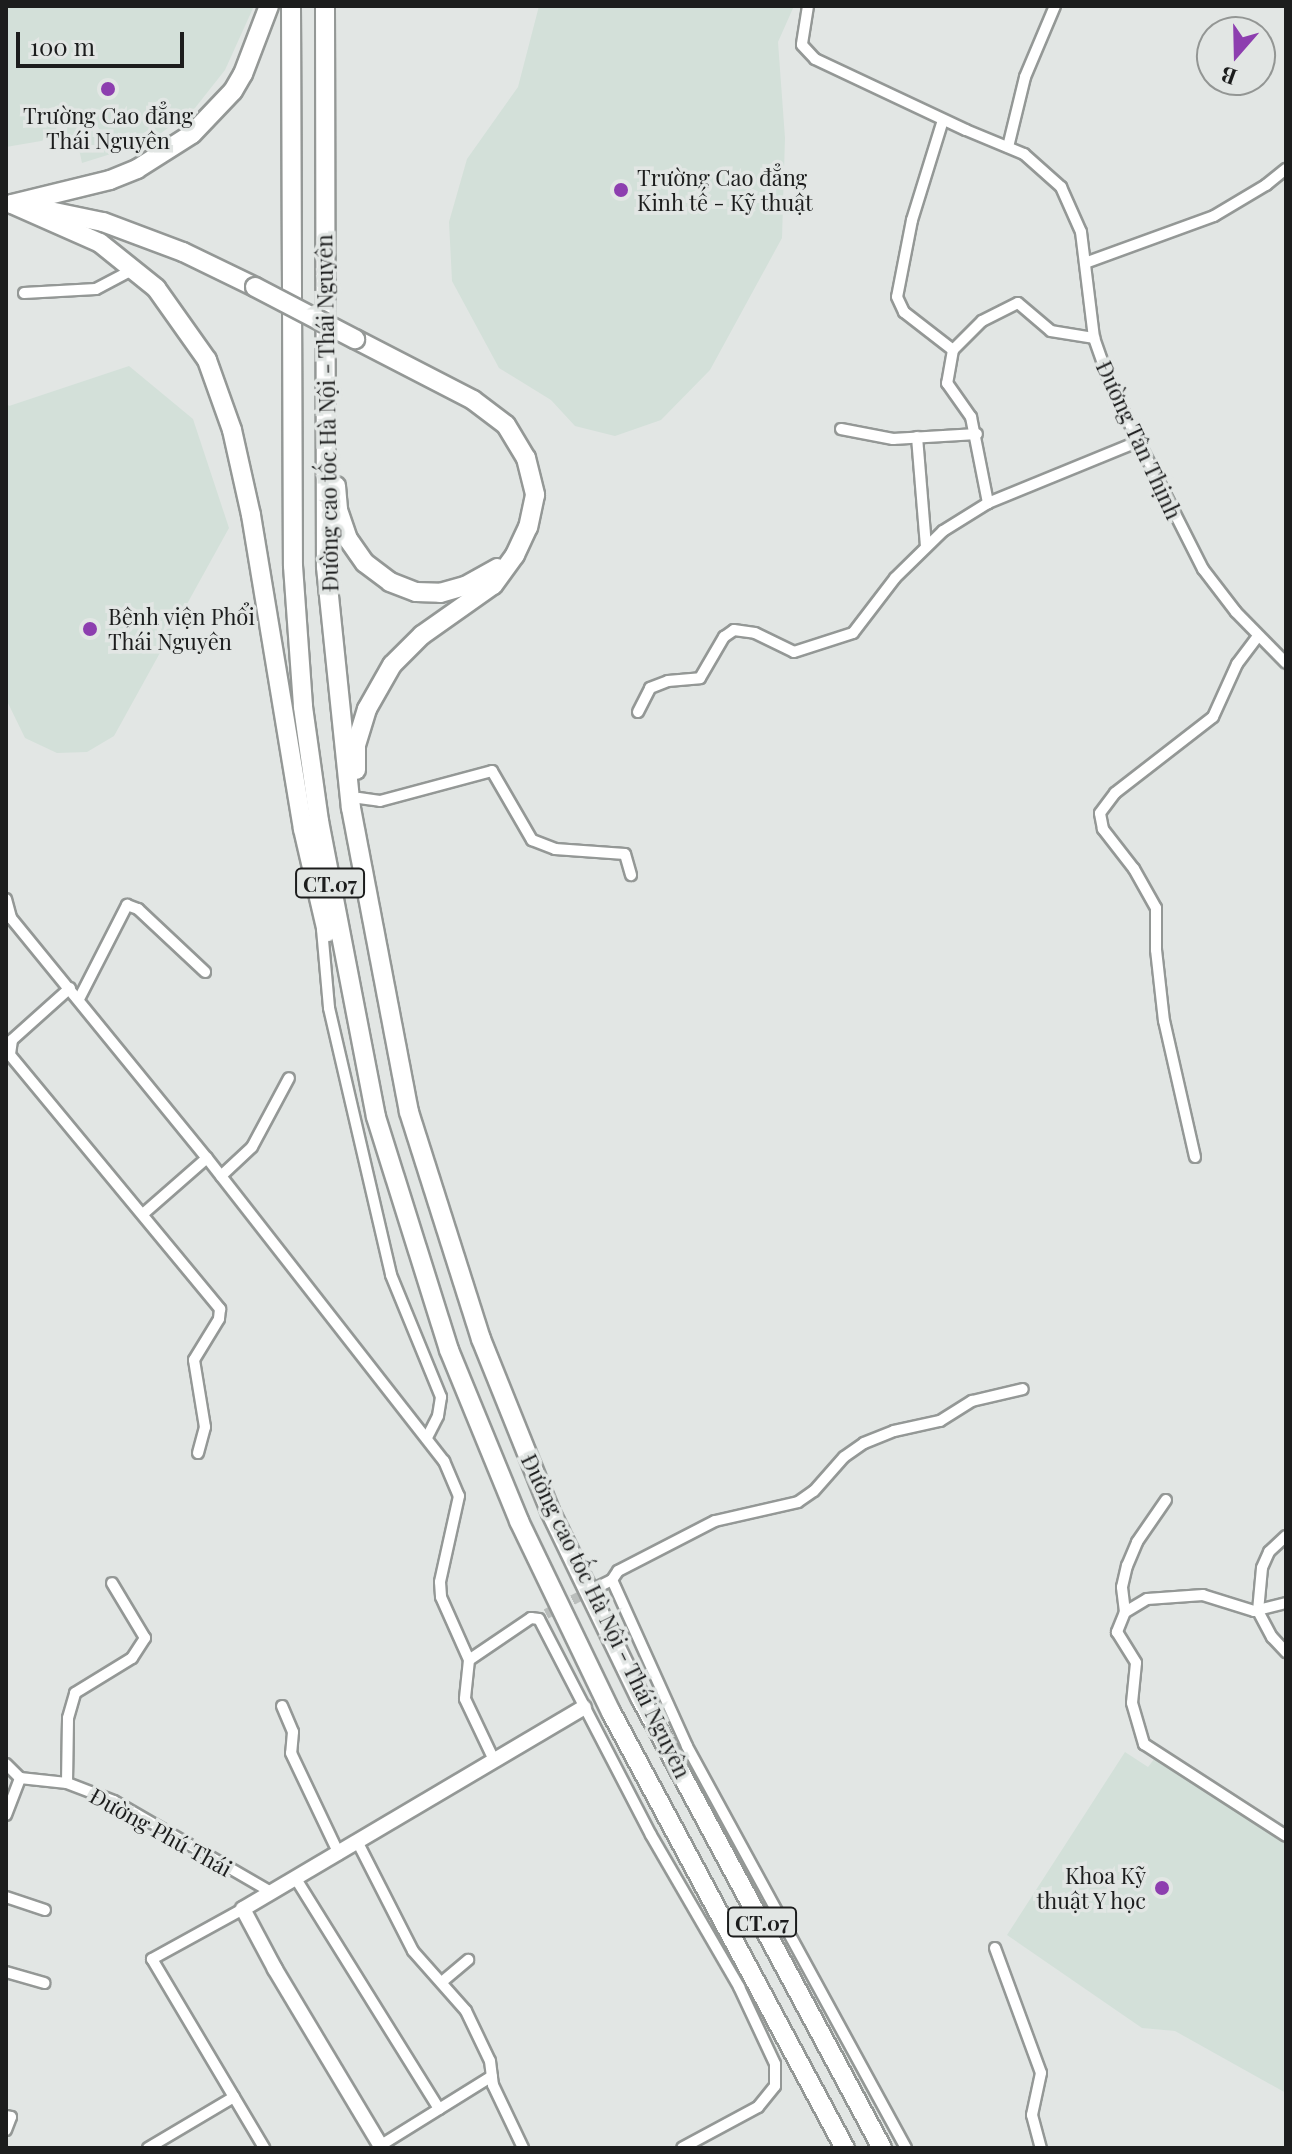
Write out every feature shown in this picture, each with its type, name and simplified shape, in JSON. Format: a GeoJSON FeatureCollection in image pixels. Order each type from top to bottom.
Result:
{"type":"FeatureCollection","features":[{"type":"Feature","properties":{"kind":"highway"},"geometry":{"type":"LineString","coordinates":[[9,203],[110,180],[142,166],[192,134],[233,91],[243,74],[269,6]]}},
{"type":"Feature","properties":{"kind":"highway","name":"Đường cao tốc Hà Nội - Thái Nguyên"},"geometry":{"type":"LineString","coordinates":[[291,6],[293,566],[302,692],[319,821],[376,1117],[449,1350],[519,1521],[611,1712],[845,2148]]}},
{"type":"Feature","properties":{"kind":"highway","name":"Đường cao tốc Hà Nội - Thái Nguyên"},"geometry":{"type":"LineString","coordinates":[[325,6],[326,567],[351,808],[377,958],[409,1112],[481,1339],[550,1511],[640,1697],[882,2148]]}},
{"type":"Feature","properties":{"kind":"highway"},"geometry":{"type":"LineString","coordinates":[[325,118],[335,273],[335,477],[338,510],[348,539],[365,563],[390,582],[416,592],[440,593],[465,586],[515,555]]}},
{"type":"Feature","properties":{"kind":"highway"},"geometry":{"type":"LineString","coordinates":[[9,203],[100,243],[156,288],[207,360],[232,430],[251,515],[303,829],[376,1117]]}},
{"type":"Feature","properties":{"kind":"highway"},"geometry":{"type":"LineString","coordinates":[[9,203],[103,222],[183,252],[255,287],[460,393],[506,425],[526,458],[535,495],[528,527],[515,555],[493,585],[422,635],[392,665],[367,709],[356,746],[359,798],[376,899],[377,958]]}},
{"type":"Feature","properties":{"kind":"street","name":"Đường Tân Thịnh"},"geometry":{"type":"LineString","coordinates":[[808,6],[802,45],[815,59],[943,120],[1024,154],[1061,187],[1081,232],[1094,338],[1112,389],[1203,569],[1258,636],[1286,663]]}},
{"type":"Feature","properties":{"kind":"street"},"geometry":{"type":"LineString","coordinates":[[1008,147],[1025,77],[1055,6]]}},
{"type":"Feature","properties":{"kind":"street"},"geometry":{"type":"LineString","coordinates":[[943,120],[912,220],[897,297],[904,312],[953,350]]}},
{"type":"Feature","properties":{"kind":"street"},"geometry":{"type":"LineString","coordinates":[[1085,263],[1214,216],[1266,185],[1286,169]]}},
{"type":"Feature","properties":{"kind":"street"},"geometry":{"type":"LineString","coordinates":[[24,293],[96,289],[132,270]]}},
{"type":"Feature","properties":{"kind":"street"},"geometry":{"type":"LineString","coordinates":[[988,503],[977,434],[971,417],[947,383],[953,350],[982,321],[1018,303],[1051,331],[1094,338]]}},
{"type":"Feature","properties":{"kind":"street"},"geometry":{"type":"LineString","coordinates":[[841,429],[873,437],[977,434]]}},
{"type":"Feature","properties":{"kind":"street"},"geometry":{"type":"LineString","coordinates":[[917,437],[926,546]]}},
{"type":"Feature","properties":{"kind":"street"},"geometry":{"type":"LineString","coordinates":[[638,712],[650,688],[668,681],[700,678],[724,637],[734,630],[755,633],[794,652],[853,633],[895,578],[926,546],[988,503],[1139,441]]}},
{"type":"Feature","properties":{"kind":"street"},"geometry":{"type":"LineString","coordinates":[[1195,1157],[1164,1021],[1156,950],[1156,908],[1134,869],[1103,829],[1100,813],[1115,793],[1213,717],[1237,664],[1258,636]]}},
{"type":"Feature","properties":{"kind":"street"},"geometry":{"type":"LineString","coordinates":[[359,798],[380,801],[492,771],[532,840],[550,848],[625,854],[631,875]]}},
{"type":"Feature","properties":{"kind":"street"},"geometry":{"type":"LineString","coordinates":[[6,899],[9,919],[70,988],[207,1158],[444,1461],[459,1492],[440,1582],[446,1612],[469,1660],[465,1699],[494,1760]]}},
{"type":"Feature","properties":{"kind":"street"},"geometry":{"type":"LineString","coordinates":[[320,900],[329,1008],[391,1275],[441,1397],[438,1416],[427,1438]]}},
{"type":"Feature","properties":{"kind":"street"},"geometry":{"type":"LineString","coordinates":[[79,999],[121,909],[127,905],[138,909],[205,972]]}},
{"type":"Feature","properties":{"kind":"street"},"geometry":{"type":"LineString","coordinates":[[70,988],[12,1040],[10,1055],[221,1312],[194,1360],[205,1427],[198,1453]]}},
{"type":"Feature","properties":{"kind":"street"},"geometry":{"type":"LineString","coordinates":[[221,1176],[252,1147],[289,1078]]}},
{"type":"Feature","properties":{"kind":"street"},"geometry":{"type":"LineString","coordinates":[[143,1214],[207,1158]]}},
{"type":"Feature","properties":{"kind":"street"},"geometry":{"type":"LineString","coordinates":[[600,1586],[612,1580],[618,1571],[715,1521],[798,1502],[814,1491],[844,1457],[864,1443],[894,1431],[940,1421],[972,1401],[1023,1389]]}},
{"type":"Feature","properties":{"kind":"street"},"geometry":{"type":"LineString","coordinates":[[1166,1500],[1137,1542],[1127,1566],[1122,1587],[1125,1612],[1117,1632],[1136,1663],[1132,1703],[1144,1744],[1286,1836]]}},
{"type":"Feature","properties":{"kind":"street"},"geometry":{"type":"LineString","coordinates":[[1286,1536],[1269,1552],[1262,1568],[1258,1611],[1272,1637],[1286,1652]]}},
{"type":"Feature","properties":{"kind":"street"},"geometry":{"type":"LineString","coordinates":[[612,1580],[687,1746],[906,2148]]}},
{"type":"Feature","properties":{"kind":"street"},"geometry":{"type":"LineString","coordinates":[[67,1783],[68,1718],[75,1693],[132,1658],[145,1638],[112,1583]]}},
{"type":"Feature","properties":{"kind":"street"},"geometry":{"type":"LineString","coordinates":[[1125,1612],[1147,1599],[1203,1595],[1258,1611],[1286,1603]]}},
{"type":"Feature","properties":{"kind":"street"},"geometry":{"type":"LineString","coordinates":[[469,1660],[531,1618],[542,1616],[584,1707],[651,1835],[739,1987],[775,2064],[775,2086],[758,2107],[682,2148]]}},
{"type":"Feature","properties":{"kind":"street"},"geometry":{"type":"LineString","coordinates":[[282,1706],[293,1732],[291,1753],[339,1854]]}},
{"type":"Feature","properties":{"kind":"street"},"geometry":{"type":"LineString","coordinates":[[264,2148],[152,1959],[358,1843],[584,1707]]}},
{"type":"Feature","properties":{"kind":"street"},"geometry":{"type":"LineString","coordinates":[[6,1764],[20,1778],[6,1815]]}},
{"type":"Feature","properties":{"kind":"street","name":"Đường Phú Thái"},"geometry":{"type":"LineString","coordinates":[[20,1778],[67,1783],[114,1801],[271,1892]]}},
{"type":"Feature","properties":{"kind":"street"},"geometry":{"type":"LineString","coordinates":[[358,1843],[413,1951],[443,1981],[466,2011],[490,2061],[492,2076],[523,2148]]}},
{"type":"Feature","properties":{"kind":"street"},"geometry":{"type":"LineString","coordinates":[[296,1879],[439,2109]]}},
{"type":"Feature","properties":{"kind":"street"},"geometry":{"type":"LineString","coordinates":[[6,1897],[45,1910]]}},
{"type":"Feature","properties":{"kind":"street"},"geometry":{"type":"LineString","coordinates":[[243,1909],[380,2147],[492,2076]]}},
{"type":"Feature","properties":{"kind":"street"},"geometry":{"type":"LineString","coordinates":[[995,1948],[1041,2073],[1032,2115],[1041,2148]]}},
{"type":"Feature","properties":{"kind":"street"},"geometry":{"type":"LineString","coordinates":[[443,1981],[468,1960]]}},
{"type":"Feature","properties":{"kind":"street"},"geometry":{"type":"LineString","coordinates":[[6,1972],[44,1983]]}},
{"type":"Feature","properties":{"kind":"street"},"geometry":{"type":"LineString","coordinates":[[148,2148],[234,2097]]}},
{"type":"Feature","properties":{"kind":"street"},"geometry":{"type":"LineString","coordinates":[[6,2116],[11,2117],[6,2130]]}},
{"type":"Feature","properties":{"kind":"shaded area","name":"Trường Cao đẳng Thái Nguyên"},"geometry":{"type":"Polygon","coordinates":[[[6,6],[254,6],[225,70],[195,108],[149,142],[82,163],[76,135],[6,147],[6,6]]]}},
{"type":"Feature","properties":{"kind":"shaded area","name":"Trường Cao đẳng Kinh tế - Kỹ thuật"},"geometry":{"type":"Polygon","coordinates":[[[539,6],[794,6],[778,42],[785,138],[782,238],[710,370],[661,420],[615,436],[575,426],[551,400],[499,368],[452,281],[449,222],[467,159],[518,87],[539,6]]]}},
{"type":"Feature","properties":{"kind":"shaded area","name":"Bệnh viện Phổi Thái Nguyên"},"geometry":{"type":"Polygon","coordinates":[[[129,366],[193,419],[229,528],[114,736],[87,752],[57,753],[25,738],[6,699],[6,402],[9,406],[129,366]]]}},
{"type":"Feature","properties":{"kind":"shaded area","name":"Khoa Kỹ thuật Y học"},"geometry":{"type":"Polygon","coordinates":[[[1125,1752],[1148,1767],[1155,1758],[1286,1841],[1286,2093],[1175,2031],[1142,2028],[1007,1935],[1125,1752]]]}},
{"type":"Feature","properties":{"kind":"tunnel"},"geometry":{"type":"LineString","coordinates":[[546,1614],[592,1590]]}},
{"type":"Feature","properties":{"kind":"place","name":"Trường Cao đẳng Thái Nguyên"},"geometry":{"type":"Point","coordinates":[108,89]}},
{"type":"Feature","properties":{"kind":"place","name":"Trường Cao đẳng Kinh tế - Kỹ thuật"},"geometry":{"type":"Point","coordinates":[621,190]}},
{"type":"Feature","properties":{"kind":"place","name":"Bệnh viện Phổi Thái Nguyên"},"geometry":{"type":"Point","coordinates":[90,629]}},
{"type":"Feature","properties":{"kind":"place","name":"Khoa Kỹ thuật Y học"},"geometry":{"type":"Point","coordinates":[1162,1888]}}]}
